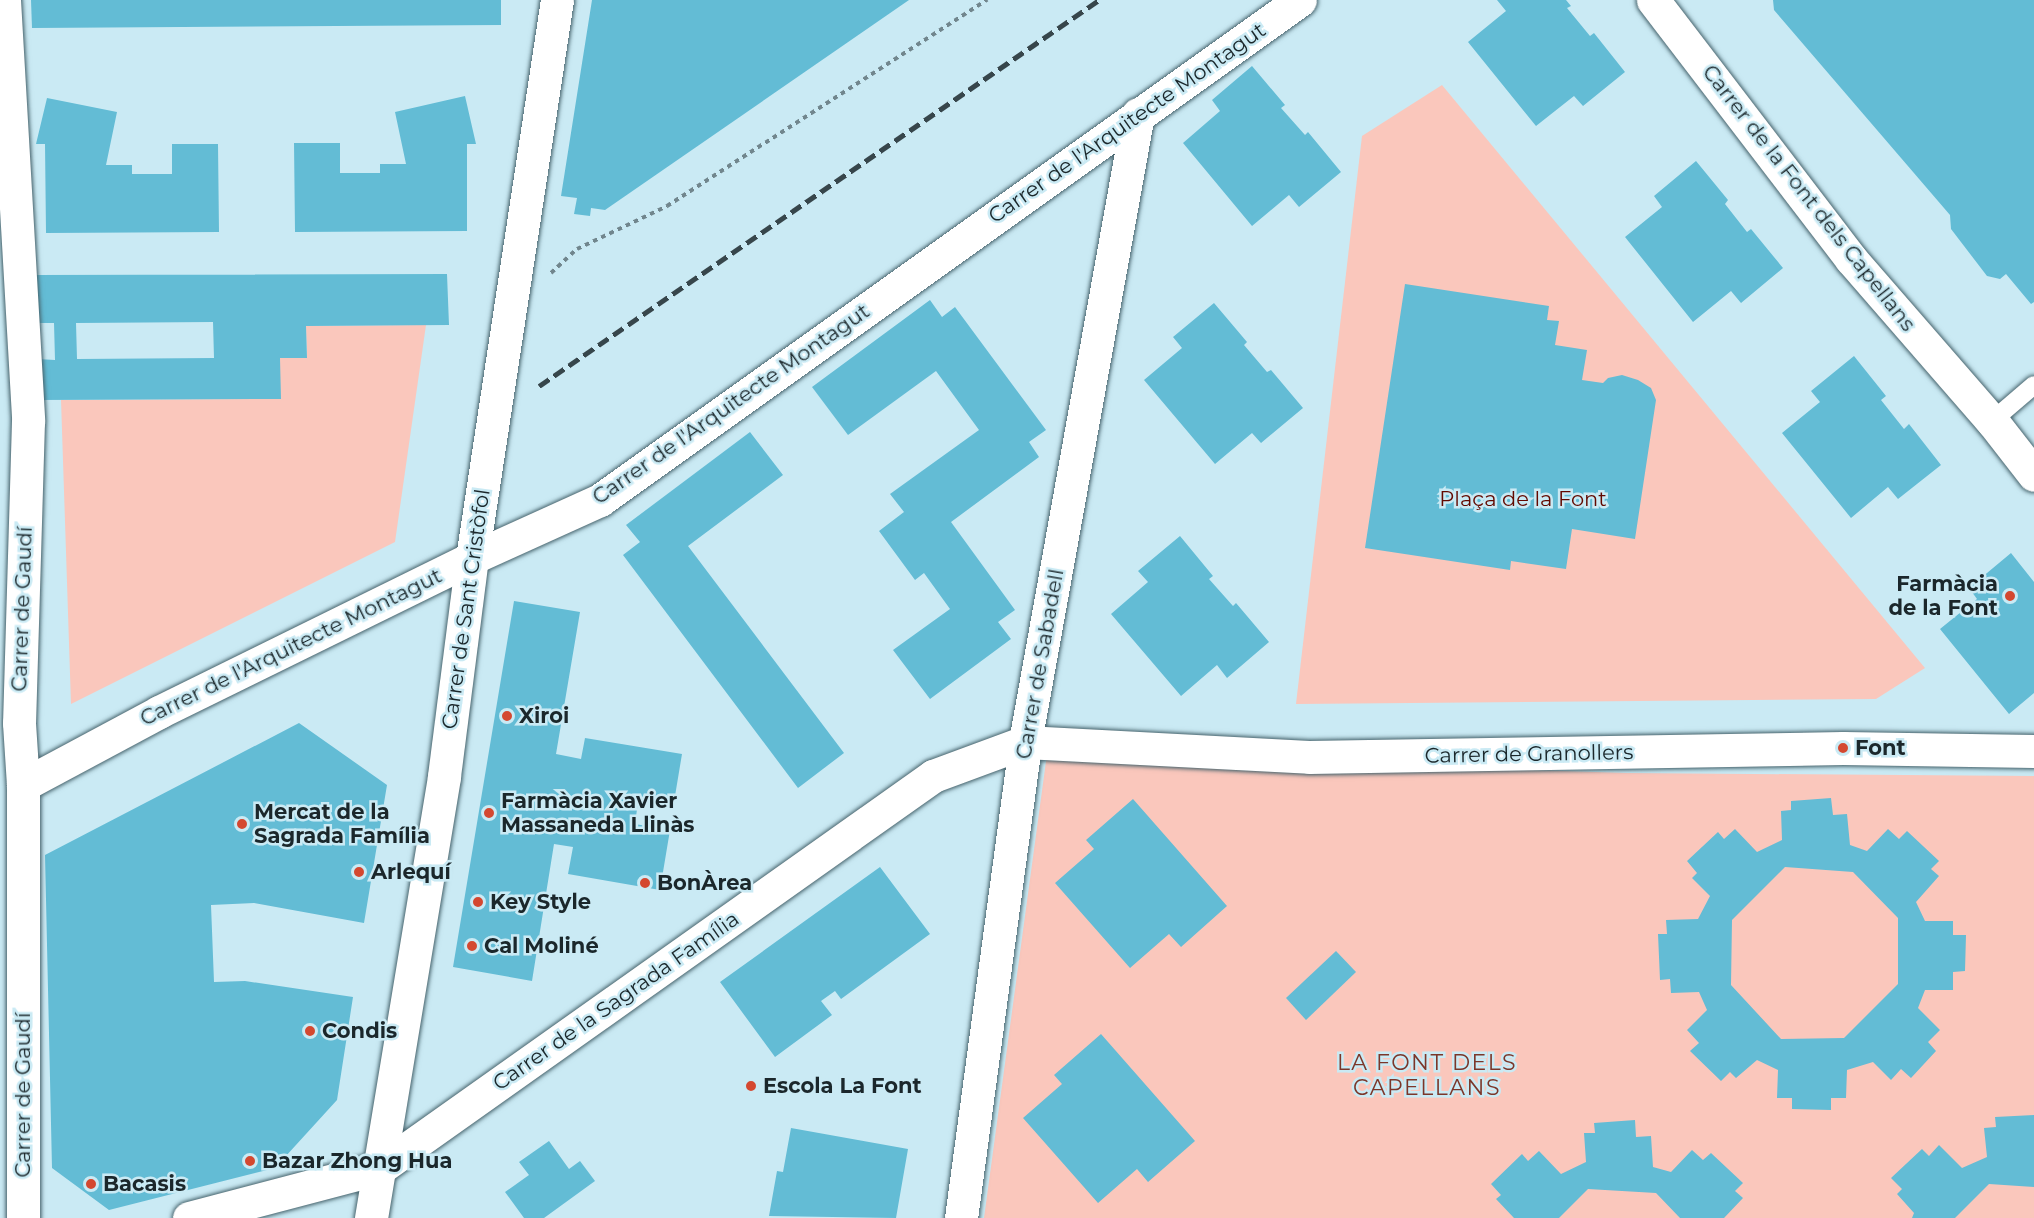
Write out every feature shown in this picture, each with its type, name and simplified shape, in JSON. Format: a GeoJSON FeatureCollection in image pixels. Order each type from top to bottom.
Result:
{"type":"FeatureCollection","features":[{"type":"Feature","properties":{"kind":"street","name":"Carrer de Gaudí"},"geometry":{"type":"LineString","coordinates":[[4,0],[4,79],[14,421],[10,676],[19,723],[23,785],[22,1218]]}},
{"type":"Feature","properties":{"kind":"street","name":"Carrer de Sant Cristòfol"},"geometry":{"type":"LineString","coordinates":[[371,1218],[444,776],[472,558],[557,0]]}},
{"type":"Feature","properties":{"kind":"street","name":"Carrer de l'Arquitecte Montagut"},"geometry":{"type":"LineString","coordinates":[[23,785],[159,712],[472,558],[600,500],[1300,0]]}},
{"type":"Feature","properties":{"kind":"street","name":"Carrer de la Font dels Capellans"},"geometry":{"type":"LineString","coordinates":[[1653,0],[1851,259],[1992,421],[2034,475]]}},
{"type":"Feature","properties":{"kind":"street","name":"Carrer de Sabadell"},"geometry":{"type":"LineString","coordinates":[[961,1218],[1025,742],[1138,114]]}},
{"type":"Feature","properties":{"kind":"street","name":"Carrer de Granollers"},"geometry":{"type":"LineString","coordinates":[[1025,742],[1309,757],[1843,748],[2034,751]]}},
{"type":"Feature","properties":{"kind":"street","name":"Carrer de la Sagrada Família"},"geometry":{"type":"LineString","coordinates":[[189,1218],[380,1168],[933,776],[1025,742]]}},
{"type":"Feature","properties":{"kind":"lane"},"geometry":{"type":"LineString","coordinates":[[1992,421],[2034,384]]}},
{"type":"Feature","properties":{"kind":"path"},"geometry":{"type":"LineString","coordinates":[[510,310],[577,249],[667,206],[987,0]]}},
{"type":"Feature","properties":{"kind":"green space","name":"Plaça de la Font"},"geometry":{"type":"Polygon","coordinates":[[[1442,85],[1925,668],[1876,699],[1296,704],[1362,136],[1442,85]]]}},
{"type":"Feature","properties":{"kind":"green space"},"geometry":{"type":"Polygon","coordinates":[[[426,325],[395,542],[71,704],[61,400],[280,399],[280,358],[307,357],[306,326],[426,325]]]}},
{"type":"Feature","properties":{"kind":"green space"},"geometry":{"type":"Polygon","coordinates":[[[1047,754],[1627,773],[2034,776],[2034,1218],[984,1218],[1047,754]]]}},
{"type":"Feature","properties":{"kind":"building"},"geometry":{"type":"Polygon","coordinates":[[[31,0],[501,0],[501,25],[32,28],[31,0]]]}},
{"type":"Feature","properties":{"kind":"building"},"geometry":{"type":"Polygon","coordinates":[[[592,0],[909,0],[605,210],[591,208],[590,216],[574,214],[577,198],[561,196],[592,0]]]}},
{"type":"Feature","properties":{"kind":"building"},"geometry":{"type":"Polygon","coordinates":[[[1497,0],[1566,0],[1571,6],[1567,8],[1590,36],[1594,33],[1625,72],[1583,106],[1574,96],[1536,126],[1468,42],[1506,11],[1497,0]]]}},
{"type":"Feature","properties":{"kind":"building"},"geometry":{"type":"Polygon","coordinates":[[[1773,0],[2034,0],[2034,302],[2031,304],[2006,274],[2000,279],[1987,276],[1951,229],[1950,215],[1774,10],[1773,0]]]}},
{"type":"Feature","properties":{"kind":"building"},"geometry":{"type":"Polygon","coordinates":[[[1252,66],[1285,105],[1281,108],[1305,135],[1308,132],[1341,172],[1299,207],[1289,195],[1252,226],[1183,143],[1220,111],[1212,100],[1252,66]]]}},
{"type":"Feature","properties":{"kind":"building"},"geometry":{"type":"Polygon","coordinates":[[[465,96],[476,144],[467,144],[467,231],[295,232],[294,143],[340,143],[340,173],[380,173],[380,164],[406,164],[395,112],[465,96]]]}},
{"type":"Feature","properties":{"kind":"building"},"geometry":{"type":"Polygon","coordinates":[[[47,98],[117,112],[106,165],[132,165],[132,174],[172,174],[172,144],[218,144],[219,232],[46,233],[45,144],[36,144],[47,98]]]}},
{"type":"Feature","properties":{"kind":"building"},"geometry":{"type":"Polygon","coordinates":[[[1696,161],[1728,200],[1725,204],[1747,232],[1751,229],[1783,268],[1741,303],[1731,291],[1693,322],[1625,237],[1662,207],[1654,196],[1696,161]]]}},
{"type":"Feature","properties":{"kind":"building"},"geometry":{"type":"Polygon","coordinates":[[[447,274],[449,325],[306,326],[307,358],[280,358],[281,399],[37,400],[37,359],[55,360],[54,323],[36,323],[35,275],[447,274]],[[213,322],[76,323],[77,359],[214,358],[213,322]]]}},
{"type":"Feature","properties":{"kind":"building"},"geometry":{"type":"Polygon","coordinates":[[[1405,284],[1549,306],[1547,320],[1559,321],[1555,345],[1587,350],[1582,380],[1603,383],[1608,378],[1622,375],[1638,380],[1651,388],[1656,400],[1635,539],[1572,529],[1566,569],[1511,561],[1510,570],[1365,548],[1405,284]]]}},
{"type":"Feature","properties":{"kind":"building"},"geometry":{"type":"Polygon","coordinates":[[[930,300],[942,317],[955,307],[1046,430],[1029,442],[1039,457],[951,522],[1015,610],[998,622],[1011,639],[930,699],[893,650],[950,609],[924,573],[915,580],[879,531],[904,512],[890,494],[979,430],[936,371],[848,435],[812,387],[930,300]]]}},
{"type":"Feature","properties":{"kind":"building"},"geometry":{"type":"Polygon","coordinates":[[[1214,303],[1247,342],[1244,345],[1267,372],[1271,370],[1303,408],[1261,443],[1252,433],[1215,464],[1144,380],[1182,348],[1173,337],[1214,303]]]}},
{"type":"Feature","properties":{"kind":"building"},"geometry":{"type":"Polygon","coordinates":[[[1854,356],[1886,396],[1881,400],[1904,429],[1909,424],[1941,465],[1898,499],[1888,487],[1851,518],[1782,433],[1820,402],[1811,391],[1854,356]]]}},
{"type":"Feature","properties":{"kind":"building"},"geometry":{"type":"Polygon","coordinates":[[[750,432],[783,475],[688,546],[844,753],[798,788],[623,555],[640,542],[626,525],[750,432]]]}},
{"type":"Feature","properties":{"kind":"building"},"geometry":{"type":"Polygon","coordinates":[[[1180,536],[1213,576],[1209,579],[1233,606],[1236,603],[1269,642],[1227,678],[1217,665],[1181,696],[1111,614],[1148,582],[1138,571],[1180,536]]]}},
{"type":"Feature","properties":{"kind":"building"},"geometry":{"type":"Polygon","coordinates":[[[2011,553],[2034,582],[2034,693],[2009,714],[1940,629],[1977,599],[1969,588],[2011,553]]]}},
{"type":"Feature","properties":{"kind":"building"},"geometry":{"type":"Polygon","coordinates":[[[514,601],[580,612],[556,754],[581,759],[585,738],[682,754],[673,808],[638,802],[635,824],[670,830],[660,890],[568,874],[573,847],[554,844],[532,981],[453,967],[514,601]]]}},
{"type":"Feature","properties":{"kind":"building"},"geometry":{"type":"Polygon","coordinates":[[[299,723],[387,785],[364,923],[254,903],[211,905],[214,982],[245,981],[353,997],[337,1100],[275,1168],[109,1210],[52,1168],[45,855],[299,723]]]}},
{"type":"Feature","properties":{"kind":"building"},"geometry":{"type":"Polygon","coordinates":[[[1831,798],[1833,815],[1847,814],[1850,845],[1867,851],[1888,829],[1899,839],[1907,831],[1939,861],[1931,869],[1939,876],[1916,902],[1925,921],[1953,921],[1953,935],[1966,935],[1965,971],[1953,972],[1953,990],[1925,990],[1918,1008],[1940,1030],[1928,1042],[1936,1051],[1911,1078],[1901,1069],[1891,1080],[1873,1062],[1847,1070],[1846,1098],[1831,1098],[1831,1110],[1792,1109],[1792,1098],[1777,1098],[1778,1070],[1757,1060],[1736,1078],[1730,1072],[1721,1081],[1690,1051],[1699,1043],[1687,1030],[1707,1010],[1699,992],[1671,993],[1670,979],[1660,980],[1658,934],[1667,934],[1666,920],[1698,919],[1710,896],[1692,878],[1697,873],[1687,861],[1718,832],[1724,839],[1735,829],[1757,852],[1782,840],[1781,811],[1791,810],[1791,801],[1831,798]],[[1785,867],[1732,920],[1731,985],[1781,1039],[1844,1038],[1898,984],[1898,918],[1853,872],[1785,867]]]}},
{"type":"Feature","properties":{"kind":"building"},"geometry":{"type":"Polygon","coordinates":[[[1133,799],[1227,906],[1181,947],[1169,934],[1130,968],[1055,883],[1094,849],[1086,840],[1133,799]]]}},
{"type":"Feature","properties":{"kind":"building"},"geometry":{"type":"Polygon","coordinates":[[[880,867],[930,934],[841,999],[835,991],[821,1001],[832,1015],[775,1057],[720,982],[880,867]]]}},
{"type":"Feature","properties":{"kind":"building"},"geometry":{"type":"Polygon","coordinates":[[[1336,951],[1356,972],[1306,1020],[1286,998],[1336,951]]]}},
{"type":"Feature","properties":{"kind":"building"},"geometry":{"type":"Polygon","coordinates":[[[1101,1034],[1195,1141],[1148,1182],[1137,1169],[1098,1203],[1023,1118],[1062,1084],[1054,1075],[1101,1034]]]}},
{"type":"Feature","properties":{"kind":"building"},"geometry":{"type":"Polygon","coordinates":[[[2034,1115],[2034,1187],[1989,1184],[1955,1218],[1912,1218],[1914,1213],[1897,1194],[1902,1189],[1891,1178],[1922,1149],[1929,1156],[1939,1145],[1962,1168],[1987,1157],[1984,1128],[1996,1127],[1995,1117],[2034,1115]]]}},
{"type":"Feature","properties":{"kind":"building"},"geometry":{"type":"Polygon","coordinates":[[[1635,1120],[1636,1137],[1651,1136],[1653,1167],[1671,1172],[1692,1150],[1703,1160],[1711,1153],[1743,1183],[1735,1191],[1743,1198],[1724,1218],[1680,1218],[1656,1193],[1588,1189],[1559,1218],[1514,1218],[1496,1199],[1501,1195],[1491,1184],[1522,1154],[1528,1161],[1539,1151],[1561,1174],[1586,1162],[1584,1133],[1595,1133],[1594,1123],[1635,1120]]]}},
{"type":"Feature","properties":{"kind":"building"},"geometry":{"type":"Polygon","coordinates":[[[791,1128],[908,1149],[896,1218],[769,1216],[777,1171],[783,1172],[791,1128]]]}},
{"type":"Feature","properties":{"kind":"building"},"geometry":{"type":"Polygon","coordinates":[[[549,1141],[569,1169],[580,1161],[595,1181],[544,1218],[524,1218],[505,1192],[529,1175],[519,1162],[549,1141]]]}},
{"type":"Feature","properties":{"kind":"railway"},"geometry":{"type":"LineString","coordinates":[[539,386],[1099,0]]}},
{"type":"Feature","properties":{"kind":"place","name":"Farmàcia de la Font"},"geometry":{"type":"Point","coordinates":[2010,596]}},
{"type":"Feature","properties":{"kind":"place","name":"Xiroi"},"geometry":{"type":"Point","coordinates":[507,716]}},
{"type":"Feature","properties":{"kind":"place","name":"Font"},"geometry":{"type":"Point","coordinates":[1843,748]}},
{"type":"Feature","properties":{"kind":"place","name":"Farmàcia Xavier Massaneda Llinàs"},"geometry":{"type":"Point","coordinates":[489,813]}},
{"type":"Feature","properties":{"kind":"place","name":"Mercat de la Sagrada Família"},"geometry":{"type":"Point","coordinates":[242,824]}},
{"type":"Feature","properties":{"kind":"place","name":"Arlequí"},"geometry":{"type":"Point","coordinates":[359,872]}},
{"type":"Feature","properties":{"kind":"place","name":"BonÀrea"},"geometry":{"type":"Point","coordinates":[645,883]}},
{"type":"Feature","properties":{"kind":"place","name":"Key Style"},"geometry":{"type":"Point","coordinates":[478,902]}},
{"type":"Feature","properties":{"kind":"place","name":"Cal Moliné"},"geometry":{"type":"Point","coordinates":[472,946]}},
{"type":"Feature","properties":{"kind":"place","name":"Condis"},"geometry":{"type":"Point","coordinates":[310,1031]}},
{"type":"Feature","properties":{"kind":"place","name":"Escola La Font"},"geometry":{"type":"Point","coordinates":[751,1086]}},
{"type":"Feature","properties":{"kind":"place","name":"Bazar Zhong Hua"},"geometry":{"type":"Point","coordinates":[250,1161]}},
{"type":"Feature","properties":{"kind":"place","name":"Bacasis"},"geometry":{"type":"Point","coordinates":[91,1184]}},
{"type":"Feature","properties":{"kind":"district","name":"LA FONT DELS CAPELLANS"},"geometry":{"type":"Point","coordinates":[1427,1074]}}]}
